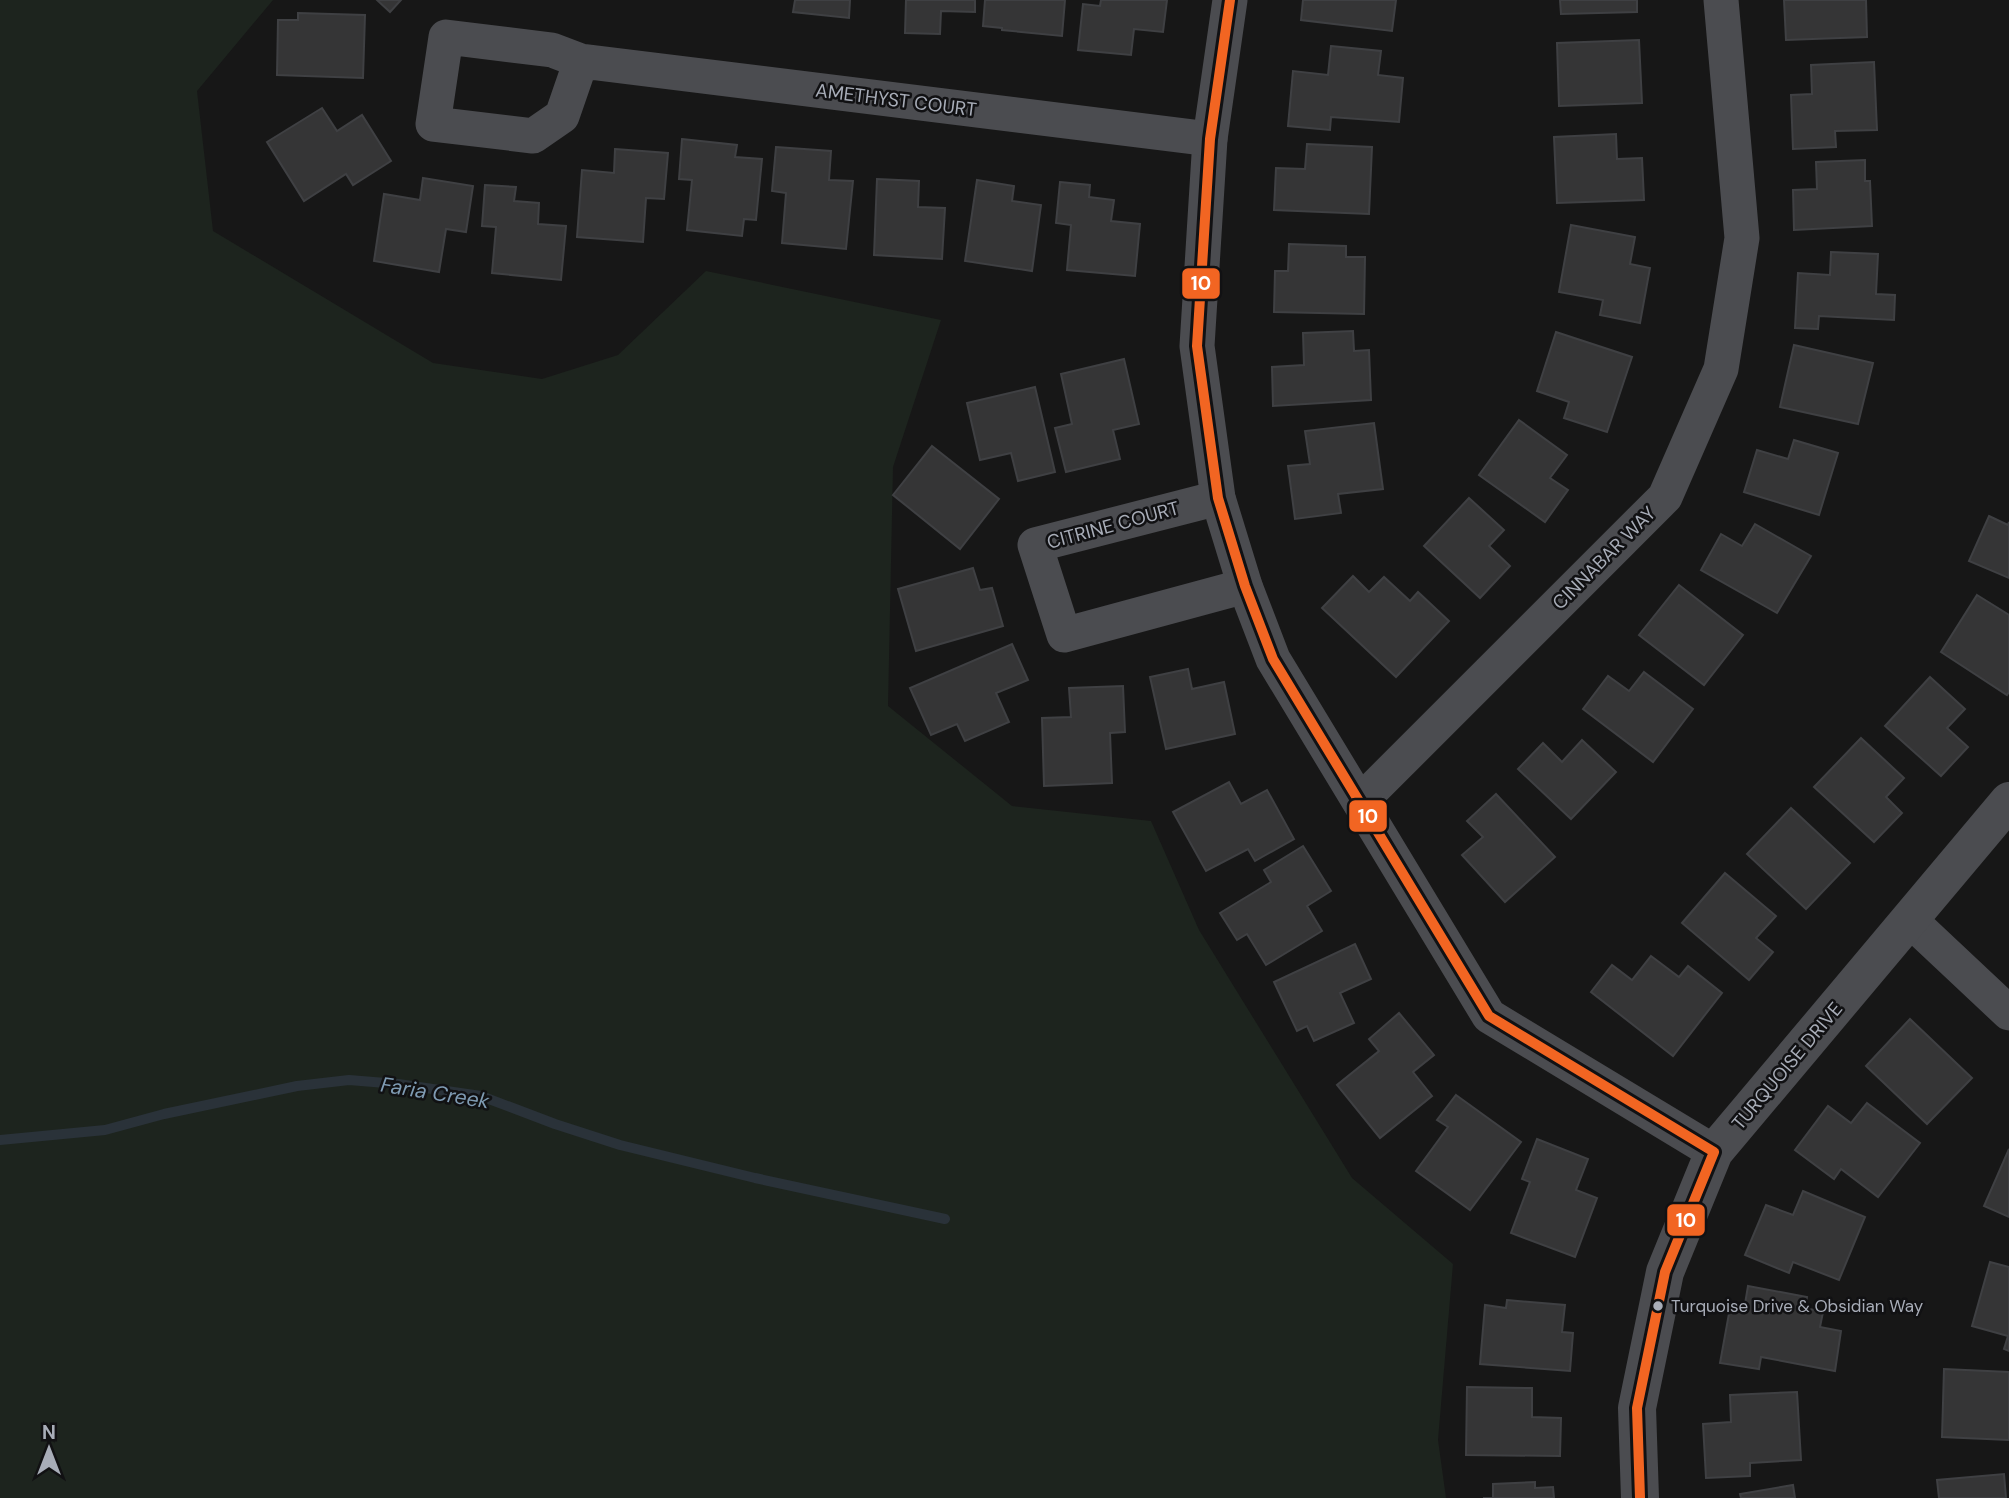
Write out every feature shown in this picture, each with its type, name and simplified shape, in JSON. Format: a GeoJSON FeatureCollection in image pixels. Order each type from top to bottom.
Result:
{"type":"FeatureCollection","features":[{"type":"Feature","properties":{"kind":"street"},"geometry":{"type":"LineString","coordinates":[[1230,0],[1210,139],[1197,346],[1218,498],[1245,586],[1273,659],[1489,1016],[1714,1152]]}},
{"type":"Feature","properties":{"kind":"street","name":"CINNABAR WAY"},"geometry":{"type":"LineString","coordinates":[[1360,802],[1665,497],[1721,369],[1742,239],[1721,0]]}},
{"type":"Feature","properties":{"kind":"street","name":"AMETHYST COURT"},"geometry":{"type":"LineString","coordinates":[[581,61],[1210,139]]}},
{"type":"Feature","properties":{"kind":"street","name":"CITRINE COURT"},"geometry":{"type":"LineString","coordinates":[[1218,498],[1035,545],[1064,635],[1245,586]]}},
{"type":"Feature","properties":{"kind":"street","name":"TURQUOISE DRIVE"},"geometry":{"type":"LineString","coordinates":[[1640,1498],[1637,1408],[1665,1272],[1714,1152],[2009,801]]}},
{"type":"Feature","properties":{"kind":"street"},"geometry":{"type":"LineString","coordinates":[[1910,920],[2009,1013]]}},
{"type":"Feature","properties":{"kind":"shaded area"},"geometry":{"type":"Polygon","coordinates":[[[0,0],[273,0],[197,91],[213,231],[433,363],[542,379],[618,355],[706,271],[941,320],[893,467],[888,706],[1012,806],[1151,821],[1199,930],[1352,1178],[1453,1264],[1438,1440],[1446,1498],[0,1498],[0,0]]]}},
{"type":"Feature","properties":{"kind":"building"},"geometry":{"type":"Polygon","coordinates":[[[377,0],[401,0],[390,12],[377,0]]]}},
{"type":"Feature","properties":{"kind":"building"},"geometry":{"type":"Polygon","coordinates":[[[795,0],[850,0],[849,18],[793,12],[795,0]]]}},
{"type":"Feature","properties":{"kind":"building"},"geometry":{"type":"Polygon","coordinates":[[[906,0],[975,0],[975,12],[941,11],[940,34],[905,33],[906,0]]]}},
{"type":"Feature","properties":{"kind":"building"},"geometry":{"type":"Polygon","coordinates":[[[985,0],[1065,0],[1062,36],[983,26],[985,0]]]}},
{"type":"Feature","properties":{"kind":"building"},"geometry":{"type":"Polygon","coordinates":[[[1101,0],[1167,0],[1163,32],[1134,29],[1131,55],[1078,50],[1083,4],[1100,6],[1101,0]]]}},
{"type":"Feature","properties":{"kind":"building"},"geometry":{"type":"Polygon","coordinates":[[[1303,0],[1396,0],[1392,31],[1301,20],[1303,0]]]}},
{"type":"Feature","properties":{"kind":"building"},"geometry":{"type":"Polygon","coordinates":[[[1560,0],[1637,0],[1637,12],[1561,14],[1560,0]]]}},
{"type":"Feature","properties":{"kind":"building"},"geometry":{"type":"Polygon","coordinates":[[[1784,0],[1866,0],[1867,37],[1786,40],[1784,0]]]}},
{"type":"Feature","properties":{"kind":"building"},"geometry":{"type":"Polygon","coordinates":[[[298,13],[365,15],[363,78],[277,75],[278,20],[298,20],[298,13]]]}},
{"type":"Feature","properties":{"kind":"building"},"geometry":{"type":"Polygon","coordinates":[[[1639,40],[1642,103],[1559,106],[1557,43],[1639,40]]]}},
{"type":"Feature","properties":{"kind":"building"},"geometry":{"type":"Polygon","coordinates":[[[1331,46],[1381,51],[1378,75],[1403,78],[1399,122],[1331,117],[1330,130],[1288,126],[1293,71],[1328,75],[1331,46]]]}},
{"type":"Feature","properties":{"kind":"building"},"geometry":{"type":"Polygon","coordinates":[[[1874,62],[1877,130],[1835,131],[1836,147],[1793,149],[1791,95],[1812,94],[1811,65],[1874,62]]]}},
{"type":"Feature","properties":{"kind":"building"},"geometry":{"type":"Polygon","coordinates":[[[322,108],[337,131],[362,115],[391,161],[353,185],[346,174],[304,201],[267,142],[322,108]]]}},
{"type":"Feature","properties":{"kind":"building"},"geometry":{"type":"Polygon","coordinates":[[[1616,134],[1617,159],[1642,158],[1644,200],[1557,203],[1554,137],[1616,134]]]}},
{"type":"Feature","properties":{"kind":"building"},"geometry":{"type":"Polygon","coordinates":[[[682,139],[737,145],[735,157],[762,159],[756,220],[744,219],[742,236],[687,230],[692,180],[679,179],[682,139]]]}},
{"type":"Feature","properties":{"kind":"building"},"geometry":{"type":"Polygon","coordinates":[[[1307,144],[1372,147],[1369,214],[1274,210],[1276,168],[1305,169],[1307,144]]]}},
{"type":"Feature","properties":{"kind":"building"},"geometry":{"type":"Polygon","coordinates":[[[776,147],[831,151],[829,180],[853,181],[846,249],[782,243],[786,193],[772,191],[776,147]]]}},
{"type":"Feature","properties":{"kind":"building"},"geometry":{"type":"Polygon","coordinates":[[[615,149],[668,153],[664,199],[646,198],[643,242],[577,237],[582,170],[614,173],[615,149]]]}},
{"type":"Feature","properties":{"kind":"building"},"geometry":{"type":"Polygon","coordinates":[[[1865,160],[1865,181],[1870,181],[1872,226],[1794,230],[1793,190],[1817,189],[1816,162],[1865,160]]]}},
{"type":"Feature","properties":{"kind":"building"},"geometry":{"type":"Polygon","coordinates":[[[423,178],[473,186],[466,232],[446,229],[439,272],[374,261],[384,194],[420,200],[423,178]]]}},
{"type":"Feature","properties":{"kind":"building"},"geometry":{"type":"Polygon","coordinates":[[[877,179],[919,181],[918,207],[945,208],[942,259],[874,255],[877,179]]]}},
{"type":"Feature","properties":{"kind":"building"},"geometry":{"type":"Polygon","coordinates":[[[977,180],[1014,186],[1012,201],[1041,205],[1032,271],[965,261],[977,180]]]}},
{"type":"Feature","properties":{"kind":"building"},"geometry":{"type":"Polygon","coordinates":[[[1060,182],[1090,185],[1089,197],[1114,200],[1111,221],[1140,224],[1135,276],[1067,270],[1071,225],[1056,223],[1060,182]]]}},
{"type":"Feature","properties":{"kind":"building"},"geometry":{"type":"Polygon","coordinates":[[[485,185],[516,187],[514,201],[539,203],[538,224],[566,226],[561,280],[492,273],[496,227],[482,226],[485,185]]]}},
{"type":"Feature","properties":{"kind":"building"},"geometry":{"type":"Polygon","coordinates":[[[1571,225],[1635,237],[1630,264],[1650,268],[1640,323],[1600,315],[1603,300],[1559,292],[1571,225]]]}},
{"type":"Feature","properties":{"kind":"building"},"geometry":{"type":"Polygon","coordinates":[[[1289,244],[1346,246],[1346,257],[1365,257],[1364,314],[1274,312],[1275,271],[1288,271],[1289,244]]]}},
{"type":"Feature","properties":{"kind":"building"},"geometry":{"type":"Polygon","coordinates":[[[1831,252],[1878,254],[1876,294],[1895,295],[1894,320],[1819,316],[1818,329],[1795,328],[1798,273],[1830,275],[1831,252]]]}},
{"type":"Feature","properties":{"kind":"building"},"geometry":{"type":"Polygon","coordinates":[[[1353,331],[1354,351],[1369,350],[1371,400],[1273,406],[1272,367],[1304,365],[1303,333],[1353,331]]]}},
{"type":"Feature","properties":{"kind":"building"},"geometry":{"type":"Polygon","coordinates":[[[1556,332],[1632,357],[1607,432],[1564,418],[1569,402],[1537,391],[1556,332]]]}},
{"type":"Feature","properties":{"kind":"building"},"geometry":{"type":"Polygon","coordinates":[[[1794,345],[1873,363],[1858,424],[1780,407],[1794,345]]]}},
{"type":"Feature","properties":{"kind":"building"},"geometry":{"type":"Polygon","coordinates":[[[1124,359],[1139,424],[1113,430],[1120,459],[1066,472],[1055,428],[1072,424],[1061,374],[1124,359]]]}},
{"type":"Feature","properties":{"kind":"building"},"geometry":{"type":"Polygon","coordinates":[[[1035,387],[1055,472],[1018,481],[1011,453],[980,460],[967,403],[1035,387]]]}},
{"type":"Feature","properties":{"kind":"building"},"geometry":{"type":"Polygon","coordinates":[[[1519,420],[1567,455],[1550,478],[1568,490],[1545,522],[1479,475],[1519,420]]]}},
{"type":"Feature","properties":{"kind":"building"},"geometry":{"type":"Polygon","coordinates":[[[1374,423],[1383,489],[1338,494],[1341,513],[1295,519],[1288,466],[1310,464],[1305,431],[1374,423]]]}},
{"type":"Feature","properties":{"kind":"building"},"geometry":{"type":"Polygon","coordinates":[[[1794,440],[1838,453],[1819,515],[1744,492],[1757,450],[1788,459],[1794,440]]]}},
{"type":"Feature","properties":{"kind":"building"},"geometry":{"type":"Polygon","coordinates":[[[932,446],[999,499],[960,549],[893,495],[932,446]]]}},
{"type":"Feature","properties":{"kind":"building"},"geometry":{"type":"Polygon","coordinates":[[[1469,498],[1504,530],[1489,546],[1510,566],[1480,598],[1424,546],[1469,498]]]}},
{"type":"Feature","properties":{"kind":"building"},"geometry":{"type":"Polygon","coordinates":[[[1989,516],[2008,525],[2009,522],[2009,578],[1969,561],[1989,516]]]}},
{"type":"Feature","properties":{"kind":"building"},"geometry":{"type":"Polygon","coordinates":[[[1755,524],[1811,556],[1777,613],[1701,570],[1721,534],[1742,546],[1755,524]]]}},
{"type":"Feature","properties":{"kind":"building"},"geometry":{"type":"Polygon","coordinates":[[[973,568],[980,590],[992,588],[1003,626],[916,651],[898,589],[973,568]]]}},
{"type":"Feature","properties":{"kind":"building"},"geometry":{"type":"Polygon","coordinates":[[[1353,576],[1369,592],[1384,577],[1410,601],[1418,592],[1449,621],[1396,677],[1322,608],[1353,576]]]}},
{"type":"Feature","properties":{"kind":"building"},"geometry":{"type":"Polygon","coordinates":[[[1679,585],[1743,635],[1704,685],[1639,635],[1679,585]]]}},
{"type":"Feature","properties":{"kind":"building"},"geometry":{"type":"Polygon","coordinates":[[[1977,595],[2009,615],[2007,695],[1941,652],[1977,595]]]}},
{"type":"Feature","properties":{"kind":"building"},"geometry":{"type":"Polygon","coordinates":[[[1012,644],[1028,680],[996,693],[1009,722],[965,741],[957,724],[931,735],[910,688],[1012,644]]]}},
{"type":"Feature","properties":{"kind":"building"},"geometry":{"type":"Polygon","coordinates":[[[1188,669],[1192,689],[1224,682],[1235,734],[1166,749],[1150,677],[1188,669]]]}},
{"type":"Feature","properties":{"kind":"building"},"geometry":{"type":"Polygon","coordinates":[[[1644,672],[1693,709],[1653,762],[1583,709],[1608,676],[1629,691],[1644,672]]]}},
{"type":"Feature","properties":{"kind":"building"},"geometry":{"type":"Polygon","coordinates":[[[1930,677],[1965,709],[1947,728],[1968,747],[1941,776],[1885,726],[1930,677]]]}},
{"type":"Feature","properties":{"kind":"building"},"geometry":{"type":"Polygon","coordinates":[[[1123,686],[1125,732],[1110,733],[1112,783],[1044,786],[1042,718],[1071,717],[1069,688],[1123,686]]]}},
{"type":"Feature","properties":{"kind":"building"},"geometry":{"type":"Polygon","coordinates":[[[1861,738],[1904,778],[1886,797],[1902,813],[1874,842],[1814,787],[1861,738]]]}},
{"type":"Feature","properties":{"kind":"building"},"geometry":{"type":"Polygon","coordinates":[[[1582,740],[1616,772],[1571,819],[1518,769],[1543,743],[1562,762],[1582,740]]]}},
{"type":"Feature","properties":{"kind":"building"},"geometry":{"type":"Polygon","coordinates":[[[1229,782],[1241,804],[1267,790],[1294,839],[1255,861],[1248,849],[1206,871],[1173,812],[1229,782]]]}},
{"type":"Feature","properties":{"kind":"building"},"geometry":{"type":"Polygon","coordinates":[[[1496,794],[1555,857],[1505,902],[1462,855],[1483,837],[1467,821],[1496,794]]]}},
{"type":"Feature","properties":{"kind":"building"},"geometry":{"type":"Polygon","coordinates":[[[1791,808],[1850,863],[1806,909],[1747,854],[1791,808]]]}},
{"type":"Feature","properties":{"kind":"building"},"geometry":{"type":"Polygon","coordinates":[[[1303,846],[1331,891],[1307,906],[1322,931],[1266,965],[1247,934],[1237,940],[1220,913],[1271,882],[1264,870],[1303,846]]]}},
{"type":"Feature","properties":{"kind":"building"},"geometry":{"type":"Polygon","coordinates":[[[1725,873],[1776,916],[1756,938],[1773,952],[1749,980],[1682,923],[1725,873]]]}},
{"type":"Feature","properties":{"kind":"building"},"geometry":{"type":"Polygon","coordinates":[[[1355,944],[1371,979],[1340,993],[1354,1023],[1314,1041],[1307,1026],[1297,1031],[1274,982],[1355,944]]]}},
{"type":"Feature","properties":{"kind":"building"},"geometry":{"type":"Polygon","coordinates":[[[1651,956],[1679,977],[1688,966],[1722,993],[1673,1056],[1591,992],[1612,965],[1632,980],[1651,956]]]}},
{"type":"Feature","properties":{"kind":"building"},"geometry":{"type":"Polygon","coordinates":[[[1399,1013],[1434,1055],[1413,1072],[1432,1096],[1380,1138],[1337,1085],[1379,1051],[1369,1039],[1399,1013]]]}},
{"type":"Feature","properties":{"kind":"building"},"geometry":{"type":"Polygon","coordinates":[[[1910,1019],[1972,1078],[1927,1124],[1866,1066],[1910,1019]]]}},
{"type":"Feature","properties":{"kind":"building"},"geometry":{"type":"Polygon","coordinates":[[[1456,1095],[1521,1142],[1470,1210],[1416,1171],[1448,1127],[1437,1120],[1456,1095]]]}},
{"type":"Feature","properties":{"kind":"building"},"geometry":{"type":"Polygon","coordinates":[[[1867,1103],[1920,1143],[1878,1197],[1841,1169],[1834,1179],[1795,1150],[1828,1106],[1851,1123],[1867,1103]]]}},
{"type":"Feature","properties":{"kind":"building"},"geometry":{"type":"Polygon","coordinates":[[[1537,1139],[1588,1159],[1576,1190],[1597,1198],[1575,1257],[1511,1233],[1530,1182],[1522,1179],[1537,1139]]]}},
{"type":"Feature","properties":{"kind":"building"},"geometry":{"type":"Polygon","coordinates":[[[2009,1149],[2009,1217],[1984,1206],[2009,1149]]]}},
{"type":"Feature","properties":{"kind":"building"},"geometry":{"type":"Polygon","coordinates":[[[1803,1191],[1865,1217],[1839,1280],[1793,1262],[1789,1273],[1745,1255],[1766,1205],[1793,1215],[1803,1191]]]}},
{"type":"Feature","properties":{"kind":"building"},"geometry":{"type":"Polygon","coordinates":[[[1990,1262],[2009,1267],[2009,1351],[2004,1349],[2008,1336],[1972,1326],[1990,1262]]]}},
{"type":"Feature","properties":{"kind":"building"},"geometry":{"type":"Polygon","coordinates":[[[1748,1286],[1807,1297],[1805,1308],[1823,1312],[1820,1327],[1841,1331],[1835,1371],[1761,1357],[1759,1369],[1720,1363],[1730,1308],[1744,1310],[1748,1286]]]}},
{"type":"Feature","properties":{"kind":"building"},"geometry":{"type":"Polygon","coordinates":[[[1507,1300],[1565,1305],[1562,1332],[1573,1333],[1570,1371],[1480,1364],[1485,1305],[1506,1308],[1507,1300]]]}},
{"type":"Feature","properties":{"kind":"building"},"geometry":{"type":"Polygon","coordinates":[[[1944,1369],[2009,1372],[2009,1440],[1942,1437],[1944,1369]]]}},
{"type":"Feature","properties":{"kind":"building"},"geometry":{"type":"Polygon","coordinates":[[[1467,1387],[1532,1388],[1532,1417],[1561,1418],[1560,1456],[1466,1455],[1467,1387]]]}},
{"type":"Feature","properties":{"kind":"building"},"geometry":{"type":"Polygon","coordinates":[[[1797,1392],[1801,1460],[1750,1463],[1750,1476],[1706,1478],[1703,1424],[1731,1422],[1730,1395],[1797,1392]]]}},
{"type":"Feature","properties":{"kind":"building"},"geometry":{"type":"Polygon","coordinates":[[[2004,1474],[2006,1498],[1939,1498],[1937,1480],[2004,1474]]]}},
{"type":"Feature","properties":{"kind":"building"},"geometry":{"type":"Polygon","coordinates":[[[1535,1482],[1535,1488],[1553,1487],[1554,1498],[1493,1498],[1493,1484],[1535,1482]]]}},
{"type":"Feature","properties":{"kind":"building"},"geometry":{"type":"Polygon","coordinates":[[[1793,1485],[1795,1498],[1741,1498],[1740,1494],[1793,1485]]]}},
{"type":"Feature","properties":{"kind":"waterway","name":"Faria Creek"},"geometry":{"type":"LineString","coordinates":[[0,1140],[105,1130],[164,1114],[297,1086],[349,1080],[398,1084],[481,1096],[620,1145],[755,1178],[945,1219]]}},
{"type":"Feature","properties":{"kind":"transit line","name":"10"},"geometry":{"type":"LineString","coordinates":[[1230,0],[1210,139],[1197,346],[1218,498],[1245,586],[1273,659],[1489,1016],[1714,1152],[1665,1272],[1637,1408],[1640,1498]]}},
{"type":"Feature","properties":{"kind":"place","name":"Turquoise Drive & Obsidian Way"},"geometry":{"type":"Point","coordinates":[1658,1306]}}]}
